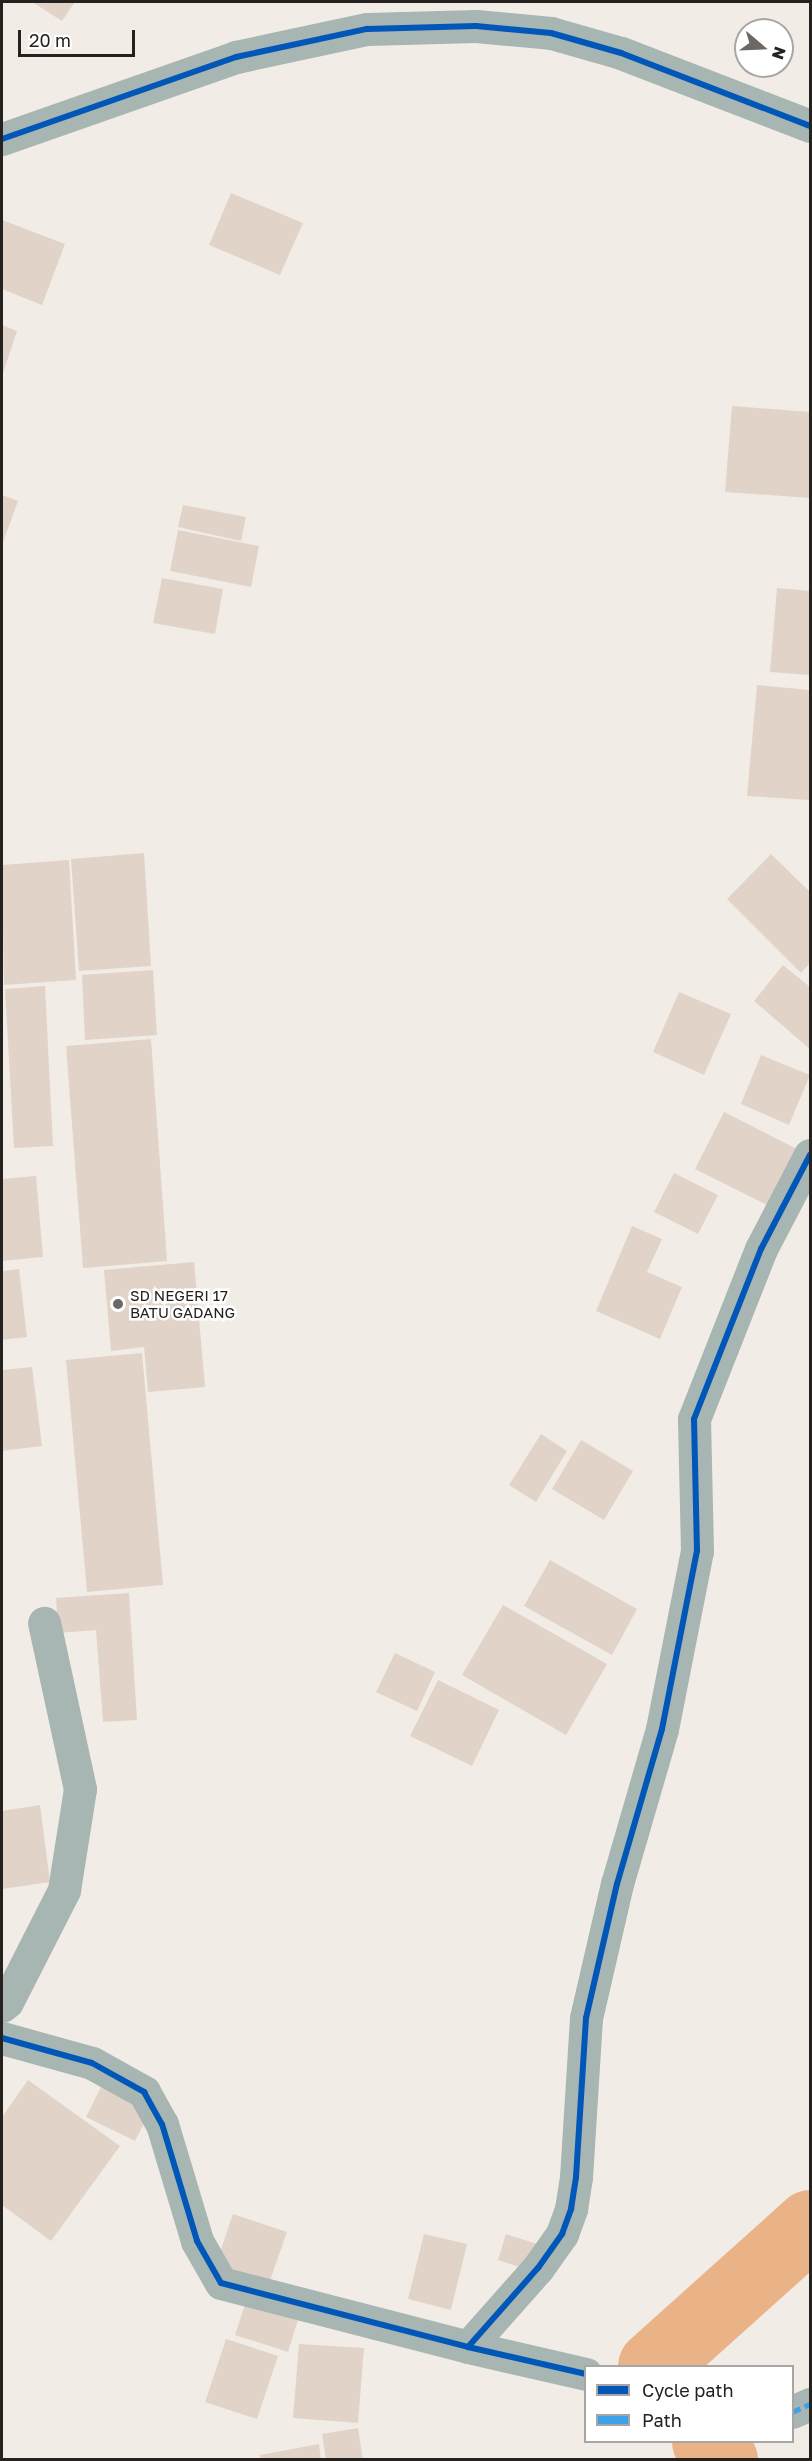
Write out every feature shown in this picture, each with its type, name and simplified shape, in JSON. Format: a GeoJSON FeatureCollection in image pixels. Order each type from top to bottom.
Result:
{"type":"FeatureCollection","features":[{"type":"Feature","properties":{"kind":"street"},"geometry":{"type":"LineString","coordinates":[[2,139],[236,57],[367,29],[476,26],[551,33],[621,53],[810,126]]}},
{"type":"Feature","properties":{"kind":"street"},"geometry":{"type":"LineString","coordinates":[[468,2347],[538,2268],[561,2234],[571,2209],[576,2177],[586,2018],[617,1884],[662,1729],[697,1551],[694,1419],[760,1249],[810,1155]]}},
{"type":"Feature","properties":{"kind":"street"},"geometry":{"type":"LineString","coordinates":[[2,2006],[7,2002],[63,1890],[80,1789],[44,1623]]}},
{"type":"Feature","properties":{"kind":"street"},"geometry":{"type":"LineString","coordinates":[[2,2038],[92,2064],[144,2092],[162,2124],[197,2241],[221,2283],[468,2347],[584,2374]]}},
{"type":"Feature","properties":{"kind":"street"},"geometry":{"type":"LineString","coordinates":[[794,2411],[810,2404]]}},
{"type":"Feature","properties":{"kind":"building"},"geometry":{"type":"Polygon","coordinates":[[[32,2],[75,2],[62,21],[32,2]]]}},
{"type":"Feature","properties":{"kind":"building"},"geometry":{"type":"Polygon","coordinates":[[[231,193],[303,223],[280,275],[209,245],[231,193]]]}},
{"type":"Feature","properties":{"kind":"building"},"geometry":{"type":"Polygon","coordinates":[[[2,220],[65,244],[42,305],[2,289],[2,220]]]}},
{"type":"Feature","properties":{"kind":"building"},"geometry":{"type":"Polygon","coordinates":[[[2,325],[17,331],[2,376],[2,325]]]}},
{"type":"Feature","properties":{"kind":"building"},"geometry":{"type":"Polygon","coordinates":[[[732,406],[810,412],[810,498],[725,492],[732,406]]]}},
{"type":"Feature","properties":{"kind":"building"},"geometry":{"type":"Polygon","coordinates":[[[2,495],[18,501],[2,545],[2,495]]]}},
{"type":"Feature","properties":{"kind":"building"},"geometry":{"type":"Polygon","coordinates":[[[183,505],[246,517],[241,541],[178,527],[183,505]]]}},
{"type":"Feature","properties":{"kind":"building"},"geometry":{"type":"Polygon","coordinates":[[[178,530],[259,546],[251,587],[170,571],[178,530]]]}},
{"type":"Feature","properties":{"kind":"building"},"geometry":{"type":"Polygon","coordinates":[[[162,578],[223,589],[215,634],[153,623],[162,578]]]}},
{"type":"Feature","properties":{"kind":"building"},"geometry":{"type":"Polygon","coordinates":[[[777,588],[810,591],[810,675],[770,672],[777,588]]]}},
{"type":"Feature","properties":{"kind":"building"},"geometry":{"type":"Polygon","coordinates":[[[757,685],[810,690],[809,800],[747,796],[757,685]]]}},
{"type":"Feature","properties":{"kind":"building"},"geometry":{"type":"Polygon","coordinates":[[[144,853],[151,966],[79,971],[71,859],[144,853]]]}},
{"type":"Feature","properties":{"kind":"building"},"geometry":{"type":"Polygon","coordinates":[[[771,854],[810,892],[810,963],[801,973],[727,899],[771,854]]]}},
{"type":"Feature","properties":{"kind":"building"},"geometry":{"type":"Polygon","coordinates":[[[69,860],[76,980],[4,985],[2,865],[69,860]]]}},
{"type":"Feature","properties":{"kind":"building"},"geometry":{"type":"Polygon","coordinates":[[[783,965],[810,987],[810,1049],[754,1001],[783,965]]]}},
{"type":"Feature","properties":{"kind":"building"},"geometry":{"type":"Polygon","coordinates":[[[153,970],[157,1035],[85,1040],[82,975],[153,970]]]}},
{"type":"Feature","properties":{"kind":"building"},"geometry":{"type":"Polygon","coordinates":[[[45,986],[53,1146],[14,1148],[5,989],[45,986]]]}},
{"type":"Feature","properties":{"kind":"building"},"geometry":{"type":"Polygon","coordinates":[[[679,992],[731,1014],[704,1075],[653,1052],[679,992]]]}},
{"type":"Feature","properties":{"kind":"building"},"geometry":{"type":"Polygon","coordinates":[[[151,1039],[167,1261],[83,1268],[66,1046],[151,1039]]]}},
{"type":"Feature","properties":{"kind":"building"},"geometry":{"type":"Polygon","coordinates":[[[761,1055],[810,1075],[789,1125],[741,1104],[761,1055]]]}},
{"type":"Feature","properties":{"kind":"building"},"geometry":{"type":"Polygon","coordinates":[[[724,1112],[799,1150],[771,1207],[695,1169],[724,1112]]]}},
{"type":"Feature","properties":{"kind":"building"},"geometry":{"type":"Polygon","coordinates":[[[674,1173],[718,1195],[698,1234],[654,1212],[674,1173]]]}},
{"type":"Feature","properties":{"kind":"building"},"geometry":{"type":"Polygon","coordinates":[[[36,1176],[43,1257],[2,1261],[2,1179],[36,1176]]]}},
{"type":"Feature","properties":{"kind":"building"},"geometry":{"type":"Polygon","coordinates":[[[632,1226],[662,1239],[647,1272],[682,1287],[660,1339],[596,1311],[632,1226]]]}},
{"type":"Feature","properties":{"kind":"building"},"geometry":{"type":"Polygon","coordinates":[[[194,1262],[205,1387],[148,1392],[144,1347],[111,1351],[104,1270],[194,1262]]]}},
{"type":"Feature","properties":{"kind":"building"},"geometry":{"type":"Polygon","coordinates":[[[19,1269],[27,1337],[2,1340],[2,1271],[19,1269]]]}},
{"type":"Feature","properties":{"kind":"building"},"geometry":{"type":"Polygon","coordinates":[[[142,1353],[163,1585],[87,1592],[66,1360],[142,1353]]]}},
{"type":"Feature","properties":{"kind":"building"},"geometry":{"type":"Polygon","coordinates":[[[32,1367],[42,1446],[2,1451],[2,1370],[32,1367]]]}},
{"type":"Feature","properties":{"kind":"building"},"geometry":{"type":"Polygon","coordinates":[[[541,1434],[567,1451],[536,1502],[509,1485],[541,1434]]]}},
{"type":"Feature","properties":{"kind":"building"},"geometry":{"type":"Polygon","coordinates":[[[581,1440],[633,1471],[604,1520],[552,1489],[581,1440]]]}},
{"type":"Feature","properties":{"kind":"building"},"geometry":{"type":"Polygon","coordinates":[[[550,1560],[637,1609],[612,1655],[524,1606],[550,1560]]]}},
{"type":"Feature","properties":{"kind":"building"},"geometry":{"type":"Polygon","coordinates":[[[129,1593],[137,1720],[103,1722],[96,1630],[58,1633],[56,1598],[129,1593]]]}},
{"type":"Feature","properties":{"kind":"building"},"geometry":{"type":"Polygon","coordinates":[[[503,1605],[607,1664],[566,1735],[462,1675],[503,1605]]]}},
{"type":"Feature","properties":{"kind":"building"},"geometry":{"type":"Polygon","coordinates":[[[395,1653],[435,1672],[417,1711],[376,1692],[395,1653]]]}},
{"type":"Feature","properties":{"kind":"building"},"geometry":{"type":"Polygon","coordinates":[[[438,1680],[499,1710],[472,1766],[410,1736],[438,1680]]]}},
{"type":"Feature","properties":{"kind":"building"},"geometry":{"type":"Polygon","coordinates":[[[40,1805],[50,1882],[2,1889],[2,1811],[40,1805]]]}},
{"type":"Feature","properties":{"kind":"building"},"geometry":{"type":"Polygon","coordinates":[[[28,2080],[120,2146],[51,2241],[2,2205],[2,2117],[28,2080]]]}},
{"type":"Feature","properties":{"kind":"building"},"geometry":{"type":"Polygon","coordinates":[[[103,2083],[152,2108],[135,2141],[86,2117],[103,2083]]]}},
{"type":"Feature","properties":{"kind":"building"},"geometry":{"type":"Polygon","coordinates":[[[233,2214],[287,2232],[268,2286],[215,2267],[233,2214]]]}},
{"type":"Feature","properties":{"kind":"building"},"geometry":{"type":"Polygon","coordinates":[[[424,2234],[467,2244],[451,2310],[408,2299],[424,2234]]]}},
{"type":"Feature","properties":{"kind":"building"},"geometry":{"type":"Polygon","coordinates":[[[506,2234],[537,2244],[529,2270],[498,2260],[506,2234]]]}},
{"type":"Feature","properties":{"kind":"building"},"geometry":{"type":"Polygon","coordinates":[[[248,2295],[300,2313],[288,2352],[235,2335],[248,2295]]]}},
{"type":"Feature","properties":{"kind":"building"},"geometry":{"type":"Polygon","coordinates":[[[226,2339],[278,2356],[257,2419],[205,2402],[226,2339]]]}},
{"type":"Feature","properties":{"kind":"building"},"geometry":{"type":"Polygon","coordinates":[[[299,2344],[364,2348],[358,2423],[293,2418],[299,2344]]]}},
{"type":"Feature","properties":{"kind":"building"},"geometry":{"type":"Polygon","coordinates":[[[358,2428],[363,2460],[326,2460],[322,2434],[358,2428]]]}},
{"type":"Feature","properties":{"kind":"building"},"geometry":{"type":"Polygon","coordinates":[[[319,2444],[321,2460],[261,2460],[260,2455],[319,2444]]]}},
{"type":"Feature","properties":{"kind":"waterway"},"geometry":{"type":"LineString","coordinates":[[654,2365],[810,2225]]}},
{"type":"Feature","properties":{"kind":"waterway"},"geometry":{"type":"LineString","coordinates":[[708,2443],[723,2460]]}},
{"type":"Feature","properties":{"kind":"marked path"},"geometry":{"type":"LineString","coordinates":[[794,2411],[810,2404]]}},
{"type":"Feature","properties":{"kind":"cycle path"},"geometry":{"type":"LineString","coordinates":[[2,139],[236,57],[367,29],[476,26],[551,33],[621,53],[810,126]]}},
{"type":"Feature","properties":{"kind":"cycle path"},"geometry":{"type":"LineString","coordinates":[[584,2374],[468,2347],[538,2268],[562,2234],[571,2209],[576,2177],[586,2018],[617,1884],[662,1729],[697,1551],[694,1419],[761,1249],[810,1155]]}},
{"type":"Feature","properties":{"kind":"cycle path"},"geometry":{"type":"LineString","coordinates":[[2,2038],[92,2063],[144,2092],[162,2124],[197,2241],[221,2283],[468,2347]]}},
{"type":"Feature","properties":{"kind":"place","name":"SD NEGERI 17 BATU GADANG"},"geometry":{"type":"Point","coordinates":[118,1304]}}]}
